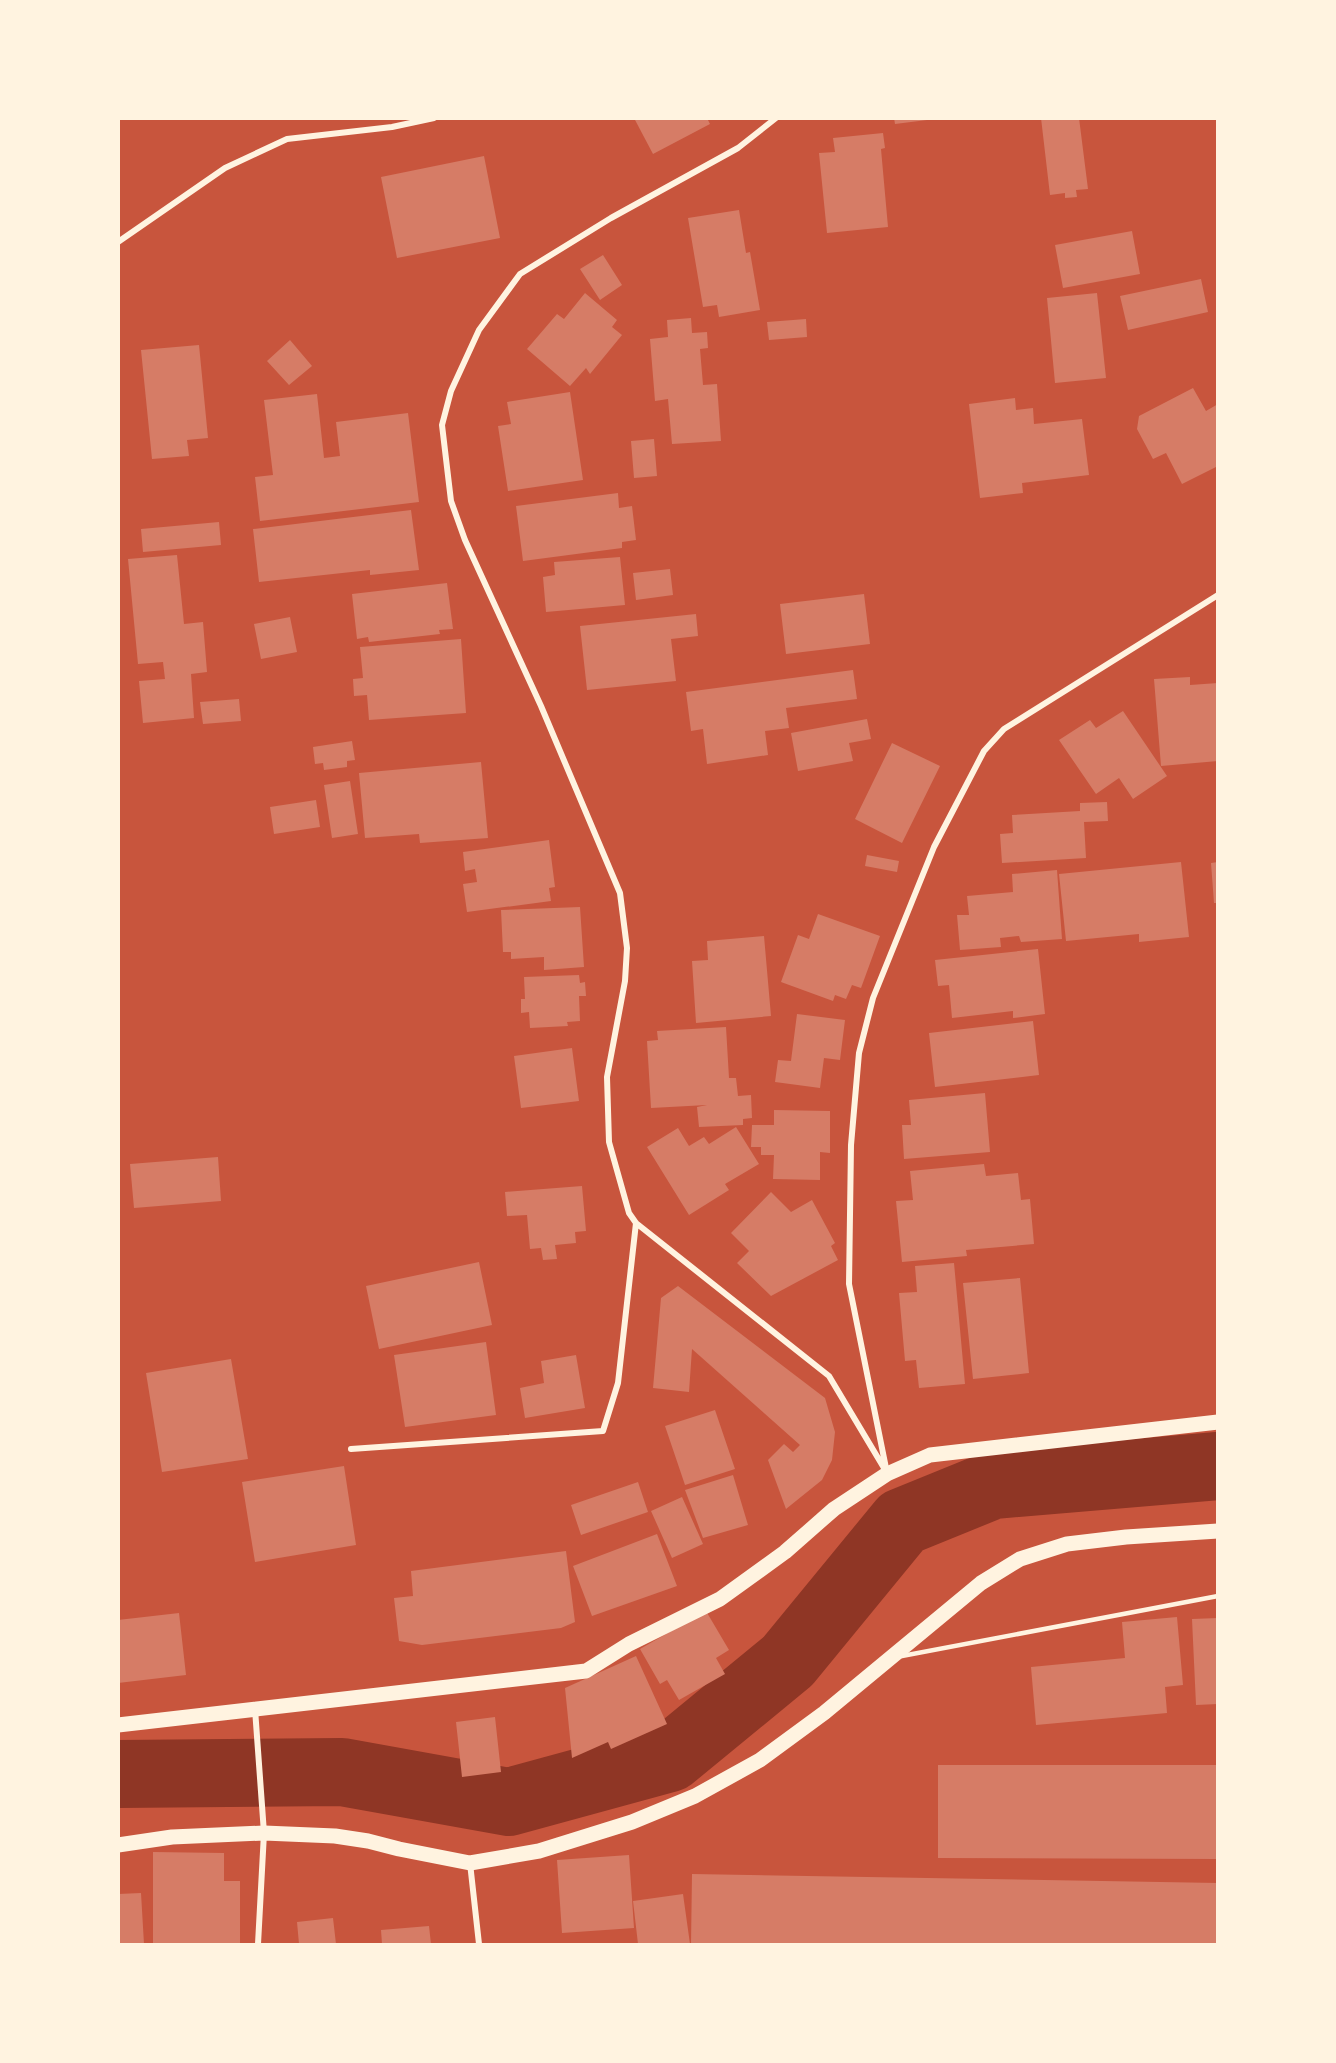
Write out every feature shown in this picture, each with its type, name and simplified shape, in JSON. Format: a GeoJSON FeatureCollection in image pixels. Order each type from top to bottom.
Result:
{"type":"FeatureCollection","features":[{"type":"Feature","properties":{"kind":"main road"},"geometry":{"type":"LineString","coordinates":[[118,1725],[586,1671],[629,1644],[720,1599],[785,1552],[834,1509],[887,1474],[930,1455],[1218,1422]]}},
{"type":"Feature","properties":{"kind":"main road"},"geometry":{"type":"LineString","coordinates":[[118,1845],[172,1838],[264,1833],[335,1836],[470,1863],[538,1851],[632,1822],[695,1796],[760,1760],[893,1658],[981,1583],[1020,1559],[1067,1544],[1218,1531]]}},
{"type":"Feature","properties":{"kind":"street"},"geometry":{"type":"LineString","coordinates":[[118,242],[225,168],[287,139],[392,127],[434,118]]}},
{"type":"Feature","properties":{"kind":"street"},"geometry":{"type":"LineString","coordinates":[[776,118],[738,148],[611,218],[520,274],[479,330],[451,391],[442,425],[451,501],[465,540],[541,706],[620,893],[627,948],[625,981],[607,1077],[609,1142],[629,1213],[636,1223],[829,1377],[887,1474]]}},
{"type":"Feature","properties":{"kind":"street"},"geometry":{"type":"LineString","coordinates":[[887,1474],[849,1284],[851,1145],[859,1053],[873,998],[934,847],[984,751],[993,740],[1004,729],[1218,595]]}},
{"type":"Feature","properties":{"kind":"street"},"geometry":{"type":"LineString","coordinates":[[351,1449],[603,1431],[618,1383],[636,1223]]}},
{"type":"Feature","properties":{"kind":"street"},"geometry":{"type":"LineString","coordinates":[[255,1708],[264,1833],[258,1944]]}},
{"type":"Feature","properties":{"kind":"street"},"geometry":{"type":"LineString","coordinates":[[470,1863],[479,1944]]}},
{"type":"Feature","properties":{"kind":"lane"},"geometry":{"type":"LineString","coordinates":[[893,1658],[1218,1596]]}},
{"type":"Feature","properties":{"kind":"building"},"geometry":{"type":"Polygon","coordinates":[[[634,118],[707,118],[710,124],[653,154],[634,118]]]}},
{"type":"Feature","properties":{"kind":"building"},"geometry":{"type":"Polygon","coordinates":[[[894,118],[927,118],[927,120],[895,124],[894,118]]]}},
{"type":"Feature","properties":{"kind":"building"},"geometry":{"type":"Polygon","coordinates":[[[1041,118],[1079,118],[1088,189],[1076,190],[1077,197],[1065,198],[1065,193],[1050,195],[1041,118]]]}},
{"type":"Feature","properties":{"kind":"building"},"geometry":{"type":"Polygon","coordinates":[[[883,133],[885,148],[881,149],[888,227],[827,233],[819,153],[835,152],[833,138],[883,133]]]}},
{"type":"Feature","properties":{"kind":"building"},"geometry":{"type":"Polygon","coordinates":[[[484,156],[500,238],[397,258],[381,177],[484,156]]]}},
{"type":"Feature","properties":{"kind":"building"},"geometry":{"type":"Polygon","coordinates":[[[739,210],[746,253],[750,252],[760,310],[719,317],[717,305],[703,307],[688,218],[739,210]]]}},
{"type":"Feature","properties":{"kind":"building"},"geometry":{"type":"Polygon","coordinates":[[[1132,231],[1140,274],[1063,288],[1055,245],[1132,231]]]}},
{"type":"Feature","properties":{"kind":"building"},"geometry":{"type":"Polygon","coordinates":[[[603,255],[622,285],[600,300],[580,269],[603,255]]]}},
{"type":"Feature","properties":{"kind":"building"},"geometry":{"type":"Polygon","coordinates":[[[1201,279],[1208,312],[1128,330],[1120,296],[1201,279]]]}},
{"type":"Feature","properties":{"kind":"building"},"geometry":{"type":"Polygon","coordinates":[[[585,293],[617,320],[612,327],[622,335],[590,374],[586,368],[570,386],[527,349],[557,314],[564,319],[585,293]]]}},
{"type":"Feature","properties":{"kind":"building"},"geometry":{"type":"Polygon","coordinates":[[[1097,293],[1106,378],[1055,383],[1047,298],[1097,293]]]}},
{"type":"Feature","properties":{"kind":"building"},"geometry":{"type":"Polygon","coordinates":[[[691,318],[692,333],[707,332],[708,348],[700,349],[703,385],[717,384],[721,441],[672,444],[668,399],[655,401],[650,339],[668,337],[667,320],[691,318]]]}},
{"type":"Feature","properties":{"kind":"building"},"geometry":{"type":"Polygon","coordinates":[[[806,319],[807,337],[769,340],[767,322],[806,319]]]}},
{"type":"Feature","properties":{"kind":"building"},"geometry":{"type":"Polygon","coordinates":[[[290,340],[312,366],[289,385],[267,361],[290,340]]]}},
{"type":"Feature","properties":{"kind":"building"},"geometry":{"type":"Polygon","coordinates":[[[199,345],[208,438],[187,440],[189,456],[152,459],[141,350],[199,345]]]}},
{"type":"Feature","properties":{"kind":"building"},"geometry":{"type":"Polygon","coordinates":[[[1193,388],[1206,411],[1218,404],[1218,466],[1182,484],[1166,453],[1153,459],[1137,429],[1139,416],[1193,388]]]}},
{"type":"Feature","properties":{"kind":"building"},"geometry":{"type":"Polygon","coordinates":[[[570,392],[583,480],[508,491],[498,426],[511,424],[507,402],[570,392]]]}},
{"type":"Feature","properties":{"kind":"building"},"geometry":{"type":"Polygon","coordinates":[[[317,394],[324,458],[340,456],[336,422],[408,413],[419,502],[260,521],[255,477],[273,475],[264,400],[317,394]]]}},
{"type":"Feature","properties":{"kind":"building"},"geometry":{"type":"Polygon","coordinates":[[[1015,398],[1016,410],[1033,408],[1034,424],[1082,419],[1089,475],[1022,483],[1023,493],[980,498],[969,404],[1015,398]]]}},
{"type":"Feature","properties":{"kind":"building"},"geometry":{"type":"Polygon","coordinates":[[[654,439],[657,476],[634,478],[631,441],[654,439]]]}},
{"type":"Feature","properties":{"kind":"building"},"geometry":{"type":"Polygon","coordinates":[[[618,493],[619,508],[632,506],[636,540],[622,542],[622,548],[523,561],[516,506],[618,493]]]}},
{"type":"Feature","properties":{"kind":"building"},"geometry":{"type":"Polygon","coordinates":[[[411,510],[419,570],[370,575],[370,570],[259,582],[253,529],[411,510]]]}},
{"type":"Feature","properties":{"kind":"building"},"geometry":{"type":"Polygon","coordinates":[[[219,522],[221,545],[143,552],[141,529],[219,522]]]}},
{"type":"Feature","properties":{"kind":"building"},"geometry":{"type":"Polygon","coordinates":[[[177,555],[184,624],[203,622],[207,672],[191,674],[194,718],[143,723],[139,681],[165,679],[163,662],[138,664],[128,559],[177,555]]]}},
{"type":"Feature","properties":{"kind":"building"},"geometry":{"type":"Polygon","coordinates":[[[620,557],[625,605],[546,612],[543,577],[555,575],[554,562],[620,557]]]}},
{"type":"Feature","properties":{"kind":"building"},"geometry":{"type":"Polygon","coordinates":[[[670,569],[673,595],[636,600],[633,573],[670,569]]]}},
{"type":"Feature","properties":{"kind":"building"},"geometry":{"type":"Polygon","coordinates":[[[447,583],[453,629],[439,630],[440,634],[369,642],[368,637],[357,639],[352,594],[447,583]]]}},
{"type":"Feature","properties":{"kind":"building"},"geometry":{"type":"Polygon","coordinates":[[[864,594],[870,644],[786,654],[780,604],[864,594]]]}},
{"type":"Feature","properties":{"kind":"building"},"geometry":{"type":"Polygon","coordinates":[[[696,614],[698,636],[671,639],[676,681],[587,690],[580,626],[696,614]]]}},
{"type":"Feature","properties":{"kind":"building"},"geometry":{"type":"Polygon","coordinates":[[[290,617],[297,652],[261,659],[254,624],[290,617]]]}},
{"type":"Feature","properties":{"kind":"building"},"geometry":{"type":"Polygon","coordinates":[[[461,639],[466,713],[369,720],[367,695],[354,696],[353,679],[363,678],[360,647],[461,639]]]}},
{"type":"Feature","properties":{"kind":"building"},"geometry":{"type":"Polygon","coordinates":[[[853,670],[857,699],[786,708],[789,728],[765,731],[768,755],[707,764],[703,729],[691,731],[686,692],[853,670]]]}},
{"type":"Feature","properties":{"kind":"building"},"geometry":{"type":"Polygon","coordinates":[[[1190,677],[1190,685],[1218,683],[1218,761],[1161,766],[1154,679],[1190,677]]]}},
{"type":"Feature","properties":{"kind":"building"},"geometry":{"type":"Polygon","coordinates":[[[239,699],[241,721],[203,724],[200,702],[239,699]]]}},
{"type":"Feature","properties":{"kind":"building"},"geometry":{"type":"Polygon","coordinates":[[[1123,711],[1167,776],[1133,799],[1119,778],[1096,794],[1059,740],[1090,720],[1096,728],[1123,711]]]}},
{"type":"Feature","properties":{"kind":"building"},"geometry":{"type":"Polygon","coordinates":[[[867,719],[871,739],[849,743],[853,761],[798,771],[791,733],[867,719]]]}},
{"type":"Feature","properties":{"kind":"building"},"geometry":{"type":"Polygon","coordinates":[[[352,741],[355,760],[347,761],[347,767],[324,770],[323,763],[315,764],[313,747],[352,741]]]}},
{"type":"Feature","properties":{"kind":"building"},"geometry":{"type":"Polygon","coordinates":[[[892,743],[940,766],[902,843],[855,819],[892,743]]]}},
{"type":"Feature","properties":{"kind":"building"},"geometry":{"type":"Polygon","coordinates":[[[481,762],[488,838],[420,843],[419,834],[365,838],[359,773],[481,762]]]}},
{"type":"Feature","properties":{"kind":"building"},"geometry":{"type":"Polygon","coordinates":[[[350,781],[358,834],[332,838],[324,785],[350,781]]]}},
{"type":"Feature","properties":{"kind":"building"},"geometry":{"type":"Polygon","coordinates":[[[316,800],[320,827],[274,834],[270,807],[316,800]]]}},
{"type":"Feature","properties":{"kind":"building"},"geometry":{"type":"Polygon","coordinates":[[[1107,802],[1108,821],[1084,822],[1086,858],[1002,863],[1000,834],[1013,833],[1012,815],[1080,811],[1080,803],[1107,802]]]}},
{"type":"Feature","properties":{"kind":"building"},"geometry":{"type":"Polygon","coordinates":[[[549,840],[555,887],[549,888],[551,901],[467,912],[463,884],[477,882],[475,869],[465,871],[463,852],[549,840]]]}},
{"type":"Feature","properties":{"kind":"building"},"geometry":{"type":"Polygon","coordinates":[[[867,855],[899,861],[897,872],[865,866],[867,855]]]}},
{"type":"Feature","properties":{"kind":"building"},"geometry":{"type":"Polygon","coordinates":[[[1181,862],[1189,937],[1139,942],[1139,934],[1066,941],[1059,874],[1181,862]]]}},
{"type":"Feature","properties":{"kind":"building"},"geometry":{"type":"Polygon","coordinates":[[[1218,862],[1218,903],[1214,903],[1211,863],[1218,862]]]}},
{"type":"Feature","properties":{"kind":"building"},"geometry":{"type":"Polygon","coordinates":[[[1057,870],[1062,939],[1021,942],[1019,936],[1000,938],[1001,947],[960,950],[957,915],[969,915],[967,896],[1013,892],[1012,874],[1057,870]]]}},
{"type":"Feature","properties":{"kind":"building"},"geometry":{"type":"Polygon","coordinates":[[[580,907],[584,967],[544,970],[544,957],[511,959],[511,952],[503,952],[501,910],[580,907]]]}},
{"type":"Feature","properties":{"kind":"building"},"geometry":{"type":"Polygon","coordinates":[[[818,914],[880,936],[861,988],[852,985],[846,999],[835,995],[833,1001],[781,982],[798,935],[809,939],[818,914]]]}},
{"type":"Feature","properties":{"kind":"building"},"geometry":{"type":"Polygon","coordinates":[[[764,936],[771,1016],[696,1023],[692,961],[708,960],[707,941],[764,936]]]}},
{"type":"Feature","properties":{"kind":"building"},"geometry":{"type":"Polygon","coordinates":[[[1038,949],[1045,1014],[1013,1018],[1013,1011],[952,1018],[949,985],[938,986],[935,960],[1038,949]]]}},
{"type":"Feature","properties":{"kind":"building"},"geometry":{"type":"Polygon","coordinates":[[[579,975],[580,983],[585,982],[586,996],[579,996],[580,1021],[567,1022],[568,1026],[530,1028],[529,1012],[521,1013],[521,999],[525,999],[524,977],[579,975]]]}},
{"type":"Feature","properties":{"kind":"building"},"geometry":{"type":"Polygon","coordinates":[[[797,1014],[845,1020],[840,1060],[824,1058],[820,1088],[775,1082],[778,1060],[791,1061],[797,1014]]]}},
{"type":"Feature","properties":{"kind":"building"},"geometry":{"type":"Polygon","coordinates":[[[1033,1021],[1039,1075],[935,1087],[929,1033],[1033,1021]]]}},
{"type":"Feature","properties":{"kind":"building"},"geometry":{"type":"Polygon","coordinates":[[[726,1027],[729,1078],[736,1078],[738,1096],[751,1095],[752,1118],[743,1119],[743,1125],[699,1127],[697,1107],[707,1105],[651,1108],[647,1041],[658,1040],[657,1031],[726,1027]]]}},
{"type":"Feature","properties":{"kind":"building"},"geometry":{"type":"Polygon","coordinates":[[[572,1048],[579,1101],[521,1108],[514,1056],[572,1048]]]}},
{"type":"Feature","properties":{"kind":"building"},"geometry":{"type":"Polygon","coordinates":[[[985,1093],[990,1152],[904,1159],[902,1125],[911,1125],[909,1100],[985,1093]]]}},
{"type":"Feature","properties":{"kind":"building"},"geometry":{"type":"Polygon","coordinates":[[[774,1110],[830,1111],[830,1153],[820,1152],[820,1180],[773,1179],[774,1155],[761,1155],[761,1147],[751,1147],[752,1125],[774,1125],[774,1110]]]}},
{"type":"Feature","properties":{"kind":"building"},"geometry":{"type":"Polygon","coordinates":[[[736,1127],[759,1164],[725,1184],[729,1190],[689,1215],[647,1147],[678,1128],[689,1146],[704,1137],[709,1144],[736,1127]]]}},
{"type":"Feature","properties":{"kind":"building"},"geometry":{"type":"Polygon","coordinates":[[[218,1157],[221,1201],[134,1208],[130,1164],[218,1157]]]}},
{"type":"Feature","properties":{"kind":"building"},"geometry":{"type":"Polygon","coordinates":[[[984,1164],[986,1176],[1018,1173],[1021,1200],[1030,1199],[1034,1244],[966,1250],[967,1256],[902,1262],[896,1201],[913,1200],[910,1171],[984,1164]]]}},
{"type":"Feature","properties":{"kind":"building"},"geometry":{"type":"Polygon","coordinates":[[[582,1186],[586,1231],[575,1232],[576,1243],[555,1245],[557,1259],[543,1260],[541,1248],[530,1249],[527,1215],[507,1216],[505,1192],[582,1186]]]}},
{"type":"Feature","properties":{"kind":"building"},"geometry":{"type":"Polygon","coordinates":[[[771,1192],[791,1212],[812,1200],[835,1243],[831,1246],[838,1260],[771,1296],[737,1263],[749,1251],[731,1233],[771,1192]]]}},
{"type":"Feature","properties":{"kind":"building"},"geometry":{"type":"Polygon","coordinates":[[[479,1262],[492,1325],[379,1349],[366,1286],[479,1262]]]}},
{"type":"Feature","properties":{"kind":"building"},"geometry":{"type":"Polygon","coordinates":[[[954,1263],[965,1384],[919,1388],[916,1360],[905,1361],[899,1293],[917,1292],[915,1266],[954,1263]]]}},
{"type":"Feature","properties":{"kind":"building"},"geometry":{"type":"Polygon","coordinates":[[[1020,1278],[1029,1373],[973,1379],[963,1283],[1020,1278]]]}},
{"type":"Feature","properties":{"kind":"building"},"geometry":{"type":"Polygon","coordinates":[[[678,1286],[825,1398],[835,1432],[832,1460],[822,1480],[786,1509],[768,1460],[784,1444],[793,1452],[800,1445],[692,1349],[689,1392],[653,1388],[661,1298],[678,1286]]]}},
{"type":"Feature","properties":{"kind":"building"},"geometry":{"type":"Polygon","coordinates":[[[486,1342],[496,1415],[405,1427],[394,1355],[486,1342]]]}},
{"type":"Feature","properties":{"kind":"building"},"geometry":{"type":"Polygon","coordinates":[[[576,1355],[585,1408],[525,1418],[520,1388],[544,1383],[541,1361],[576,1355]]]}},
{"type":"Feature","properties":{"kind":"building"},"geometry":{"type":"Polygon","coordinates":[[[231,1359],[248,1459],[162,1472],[146,1373],[231,1359]]]}},
{"type":"Feature","properties":{"kind":"building"},"geometry":{"type":"Polygon","coordinates":[[[715,1410],[735,1469],[685,1485],[665,1426],[715,1410]]]}},
{"type":"Feature","properties":{"kind":"building"},"geometry":{"type":"Polygon","coordinates":[[[344,1466],[356,1545],[255,1562],[242,1482],[344,1466]]]}},
{"type":"Feature","properties":{"kind":"building"},"geometry":{"type":"Polygon","coordinates":[[[733,1475],[748,1525],[703,1538],[685,1490],[733,1475]]]}},
{"type":"Feature","properties":{"kind":"building"},"geometry":{"type":"Polygon","coordinates":[[[638,1482],[648,1512],[581,1535],[571,1505],[638,1482]]]}},
{"type":"Feature","properties":{"kind":"building"},"geometry":{"type":"Polygon","coordinates":[[[682,1497],[703,1544],[672,1558],[651,1511],[682,1497]]]}},
{"type":"Feature","properties":{"kind":"building"},"geometry":{"type":"Polygon","coordinates":[[[657,1534],[677,1586],[592,1616],[573,1566],[657,1534]]]}},
{"type":"Feature","properties":{"kind":"building"},"geometry":{"type":"Polygon","coordinates":[[[566,1551],[575,1622],[561,1628],[422,1645],[399,1641],[394,1598],[413,1596],[411,1571],[566,1551]]]}},
{"type":"Feature","properties":{"kind":"building"},"geometry":{"type":"Polygon","coordinates":[[[706,1611],[729,1650],[716,1658],[725,1674],[679,1700],[667,1680],[660,1684],[640,1649],[706,1611]]]}},
{"type":"Feature","properties":{"kind":"building"},"geometry":{"type":"Polygon","coordinates":[[[179,1613],[186,1675],[118,1683],[118,1620],[179,1613]]]}},
{"type":"Feature","properties":{"kind":"building"},"geometry":{"type":"Polygon","coordinates":[[[1177,1617],[1183,1685],[1165,1687],[1167,1713],[1036,1725],[1031,1667],[1125,1658],[1122,1622],[1177,1617]]]}},
{"type":"Feature","properties":{"kind":"building"},"geometry":{"type":"Polygon","coordinates":[[[1218,1618],[1218,1704],[1196,1705],[1192,1619],[1218,1618]]]}},
{"type":"Feature","properties":{"kind":"building"},"geometry":{"type":"Polygon","coordinates":[[[636,1656],[667,1724],[611,1749],[608,1742],[572,1758],[565,1688],[636,1656]]]}},
{"type":"Feature","properties":{"kind":"building"},"geometry":{"type":"Polygon","coordinates":[[[495,1717],[501,1772],[462,1777],[456,1722],[495,1717]]]}},
{"type":"Feature","properties":{"kind":"building"},"geometry":{"type":"Polygon","coordinates":[[[938,1765],[1218,1765],[1218,1859],[938,1858],[938,1765]]]}},
{"type":"Feature","properties":{"kind":"building"},"geometry":{"type":"Polygon","coordinates":[[[153,1852],[224,1853],[224,1881],[240,1881],[240,1944],[153,1944],[153,1852]]]}},
{"type":"Feature","properties":{"kind":"building"},"geometry":{"type":"Polygon","coordinates":[[[629,1855],[634,1928],[562,1933],[557,1860],[629,1855]]]}},
{"type":"Feature","properties":{"kind":"building"},"geometry":{"type":"Polygon","coordinates":[[[692,1874],[1218,1883],[1218,1944],[691,1944],[692,1874]]]}},
{"type":"Feature","properties":{"kind":"building"},"geometry":{"type":"Polygon","coordinates":[[[141,1893],[144,1944],[118,1944],[118,1894],[141,1893]]]}},
{"type":"Feature","properties":{"kind":"building"},"geometry":{"type":"Polygon","coordinates":[[[683,1894],[690,1944],[638,1944],[633,1901],[683,1894]]]}},
{"type":"Feature","properties":{"kind":"building"},"geometry":{"type":"Polygon","coordinates":[[[333,1918],[336,1944],[299,1944],[297,1922],[333,1918]]]}},
{"type":"Feature","properties":{"kind":"building"},"geometry":{"type":"Polygon","coordinates":[[[429,1926],[431,1944],[382,1944],[381,1930],[429,1926]]]}},
{"type":"Feature","properties":{"kind":"waterway"},"geometry":{"type":"LineString","coordinates":[[118,1774],[342,1772],[509,1802],[670,1758],[788,1661],[902,1522],[993,1485],[1218,1466]]}}]}
